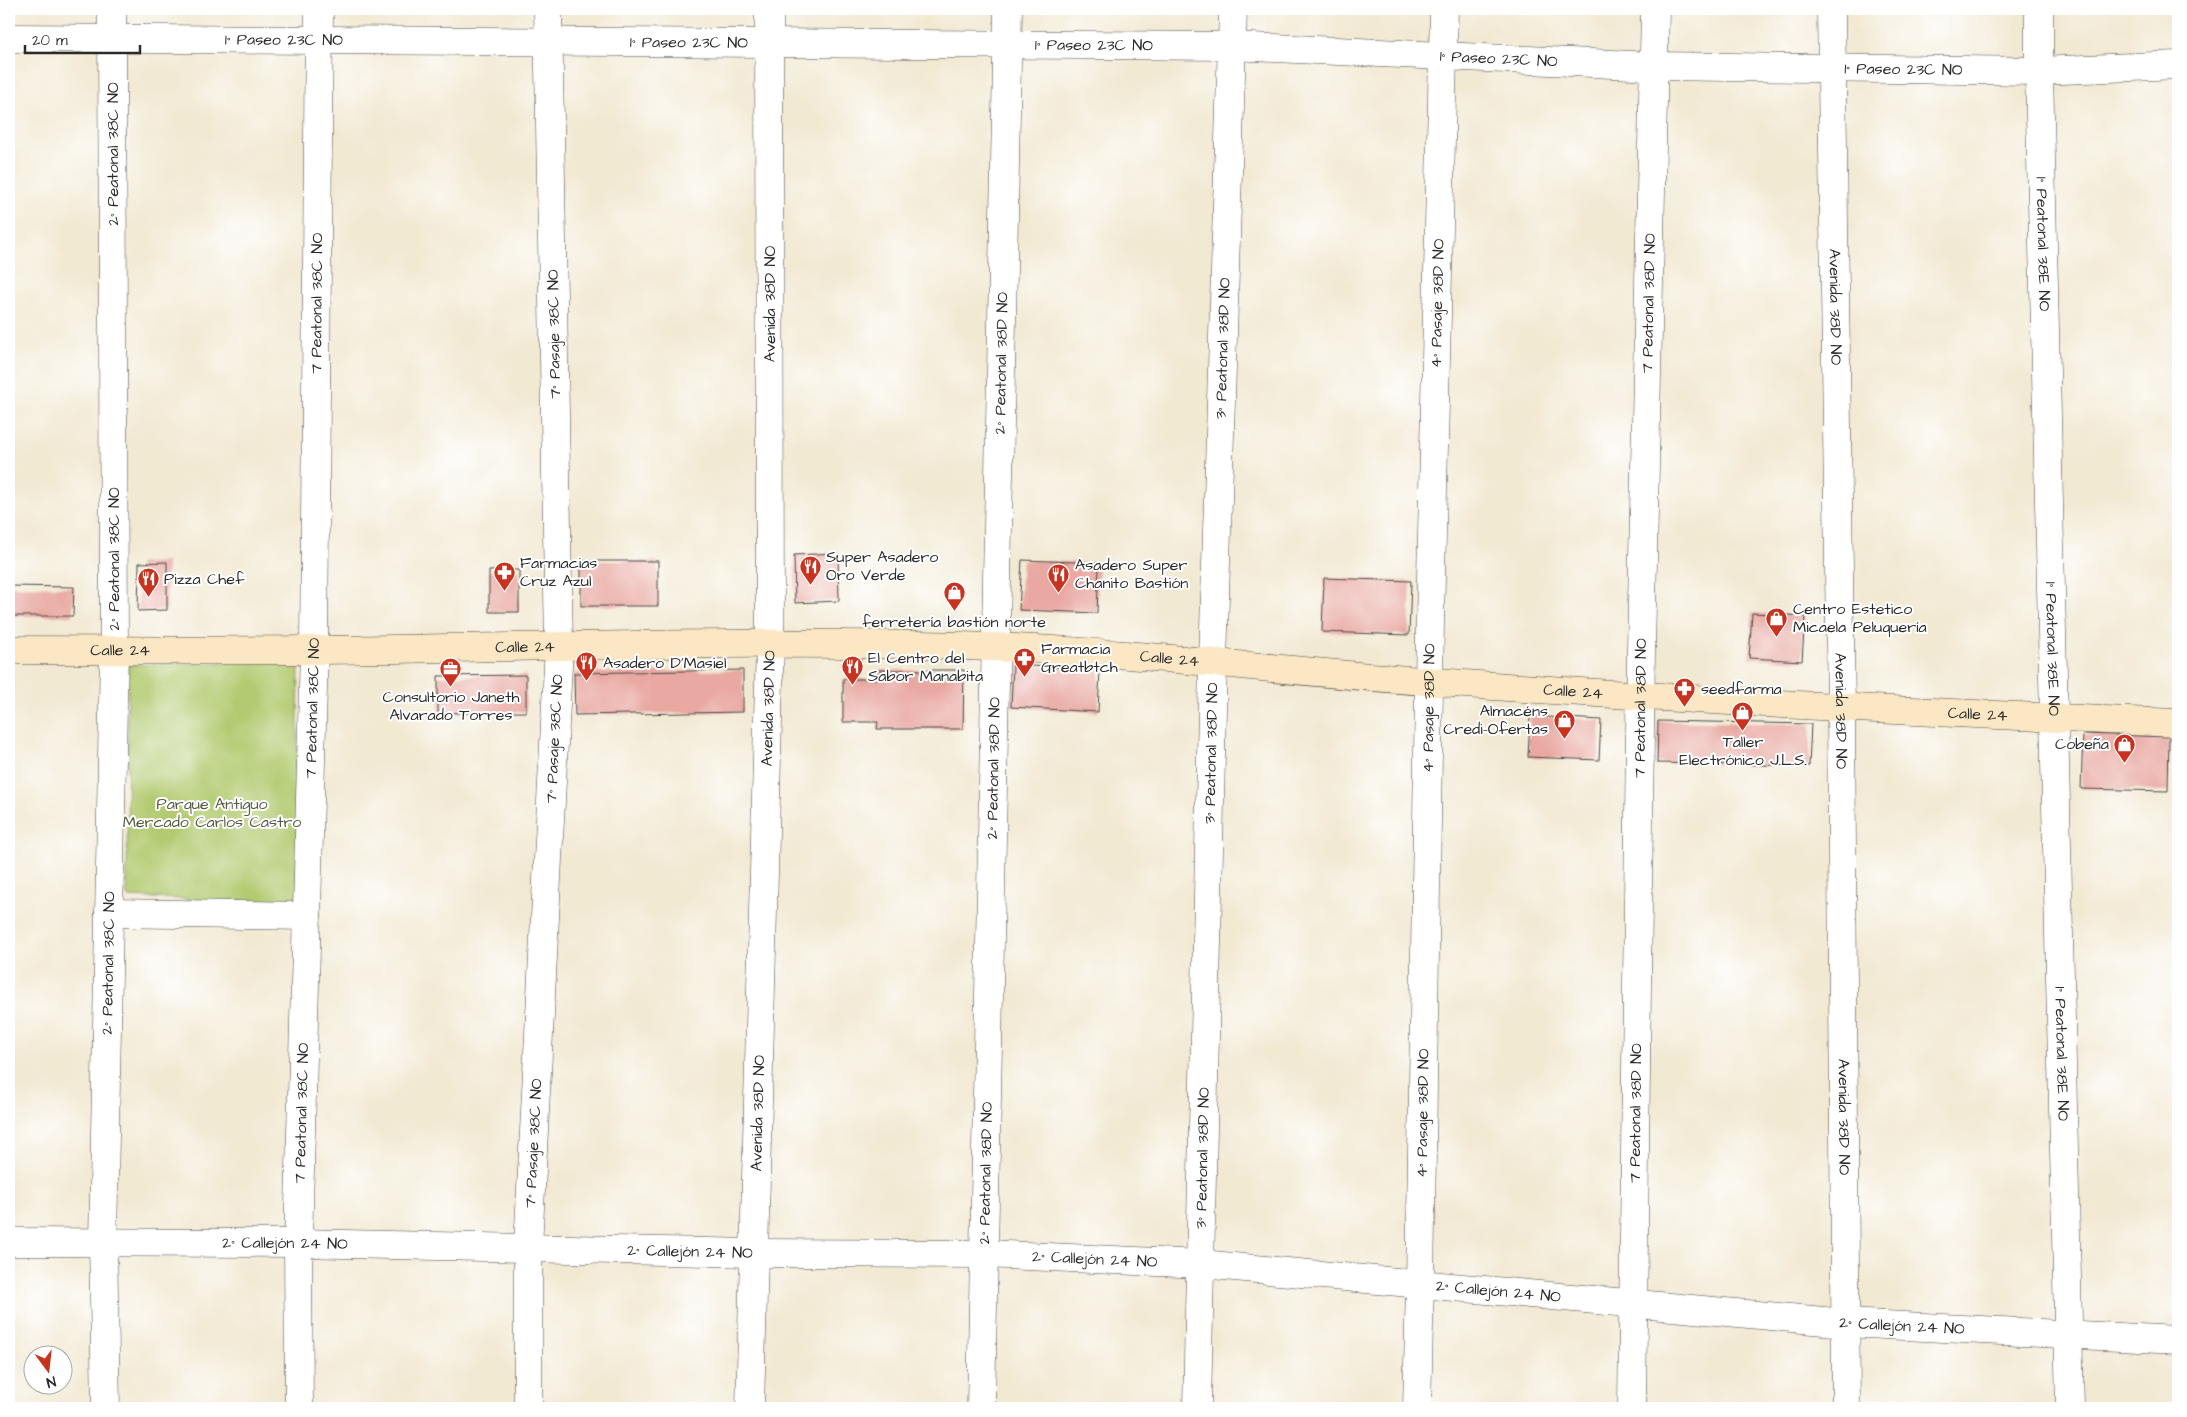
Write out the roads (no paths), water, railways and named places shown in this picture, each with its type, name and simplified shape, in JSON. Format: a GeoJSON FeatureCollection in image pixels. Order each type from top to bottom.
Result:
{"type":"FeatureCollection","features":[{"type":"Feature","properties":{"kind":"street","name":"2° Peatonal 38C NO"},"geometry":{"type":"LineString","coordinates":[[106,1408],[103,1242],[114,650],[112,9]]}},
{"type":"Feature","properties":{"kind":"street","name":"7 Peatonal 38C NO"},"geometry":{"type":"LineString","coordinates":[[299,1408],[298,1243],[314,650],[319,9]]}},
{"type":"Feature","properties":{"kind":"street","name":"7° Pasaje 38C NO"},"geometry":{"type":"LineString","coordinates":[[528,1408],[528,1247],[559,646],[548,9]]}},
{"type":"Feature","properties":{"kind":"street","name":"Avenida 38D NO"},"geometry":{"type":"LineString","coordinates":[[750,1408],[770,642],[769,9]]}},
{"type":"Feature","properties":{"kind":"street","name":"2° Peatonal 38D NO"},"geometry":{"type":"LineString","coordinates":[[981,1408],[1008,9]]}},
{"type":"Feature","properties":{"kind":"street","name":"3° Peatonal 38D NO"},"geometry":{"type":"LineString","coordinates":[[1197,1408],[1213,662],[1232,9]]}},
{"type":"Feature","properties":{"kind":"street","name":"4° Pasaje 38D NO"},"geometry":{"type":"LineString","coordinates":[[1417,1408],[1444,9]]}},
{"type":"Feature","properties":{"kind":"street","name":"7 Peatonal 38D NO"},"geometry":{"type":"LineString","coordinates":[[1632,1408],[1640,696],[1655,9]]}},
{"type":"Feature","properties":{"kind":"street","name":"Avenida 38D NO"},"geometry":{"type":"LineString","coordinates":[[1831,9],[1841,709],[1846,1408]]}},
{"type":"Feature","properties":{"kind":"street","name":"1° Peatonal 38E NO"},"geometry":{"type":"LineString","coordinates":[[2039,9],[2038,71],[2070,1408]]}},
{"type":"Feature","properties":{"kind":"street","name":"1° Paseo 23C NO"},"geometry":{"type":"LineString","coordinates":[[9,38],[1231,46],[1654,66],[2038,71],[2178,65]]}},
{"type":"Feature","properties":{"kind":"street","name":"Calle 24"},"geometry":{"type":"LineString","coordinates":[[9,650],[314,650],[770,642],[995,647],[1213,662],[1430,682],[1841,709],[2178,723]]}},
{"type":"Feature","properties":{"kind":"street"},"geometry":{"type":"LineString","coordinates":[[109,913],[307,916]]}},
{"type":"Feature","properties":{"kind":"street","name":"2° Callejón 24 NO"},"geometry":{"type":"LineString","coordinates":[[9,1242],[298,1243],[754,1253],[984,1254],[1200,1264],[1846,1323],[2178,1340]]}},
{"type":"Feature","properties":{"kind":"place","name":"Super Asadero Oro Verde"},"geometry":{"type":"Point","coordinates":[810,585]}},
{"type":"Feature","properties":{"kind":"place","name":"Farmacias Cruz Azul"},"geometry":{"type":"Point","coordinates":[504,591]}},
{"type":"Feature","properties":{"kind":"place","name":"Asadero Super Chanito Bastión"},"geometry":{"type":"Point","coordinates":[1059,593]}},
{"type":"Feature","properties":{"kind":"place","name":"Pizza Chef"},"geometry":{"type":"Point","coordinates":[148,598]}},
{"type":"Feature","properties":{"kind":"place","name":"ferretería bastión norte"},"geometry":{"type":"Point","coordinates":[954,612]}},
{"type":"Feature","properties":{"kind":"place","name":"Centro Estetico Micaela Peluquería"},"geometry":{"type":"Point","coordinates":[1777,637]}},
{"type":"Feature","properties":{"kind":"place","name":"Farmacia Greatbtch"},"geometry":{"type":"Point","coordinates":[1025,677]}},
{"type":"Feature","properties":{"kind":"place","name":"Asadero D'Masiel"},"geometry":{"type":"Point","coordinates":[587,682]}},
{"type":"Feature","properties":{"kind":"place","name":"El Centro del Sabor Manabita"},"geometry":{"type":"Point","coordinates":[852,686]}},
{"type":"Feature","properties":{"kind":"place","name":"Consultorio Janeth Alvarado Torres"},"geometry":{"type":"Point","coordinates":[451,687]}},
{"type":"Feature","properties":{"kind":"place","name":"seedfarma"},"geometry":{"type":"Point","coordinates":[1685,708]}},
{"type":"Feature","properties":{"kind":"place","name":"Taller Electrónico J.L.S."},"geometry":{"type":"Point","coordinates":[1743,732]}},
{"type":"Feature","properties":{"kind":"place","name":"Almacéns Credi-Ofertas"},"geometry":{"type":"Point","coordinates":[1564,739]}},
{"type":"Feature","properties":{"kind":"place","name":"Cobeña"},"geometry":{"type":"Point","coordinates":[2125,763]}},
{"type":"Feature","properties":{"kind":"park label","name":"Parque Antiguo Mercado Carlos Castro"},"geometry":{"type":"Point","coordinates":[212,813]}}]}
